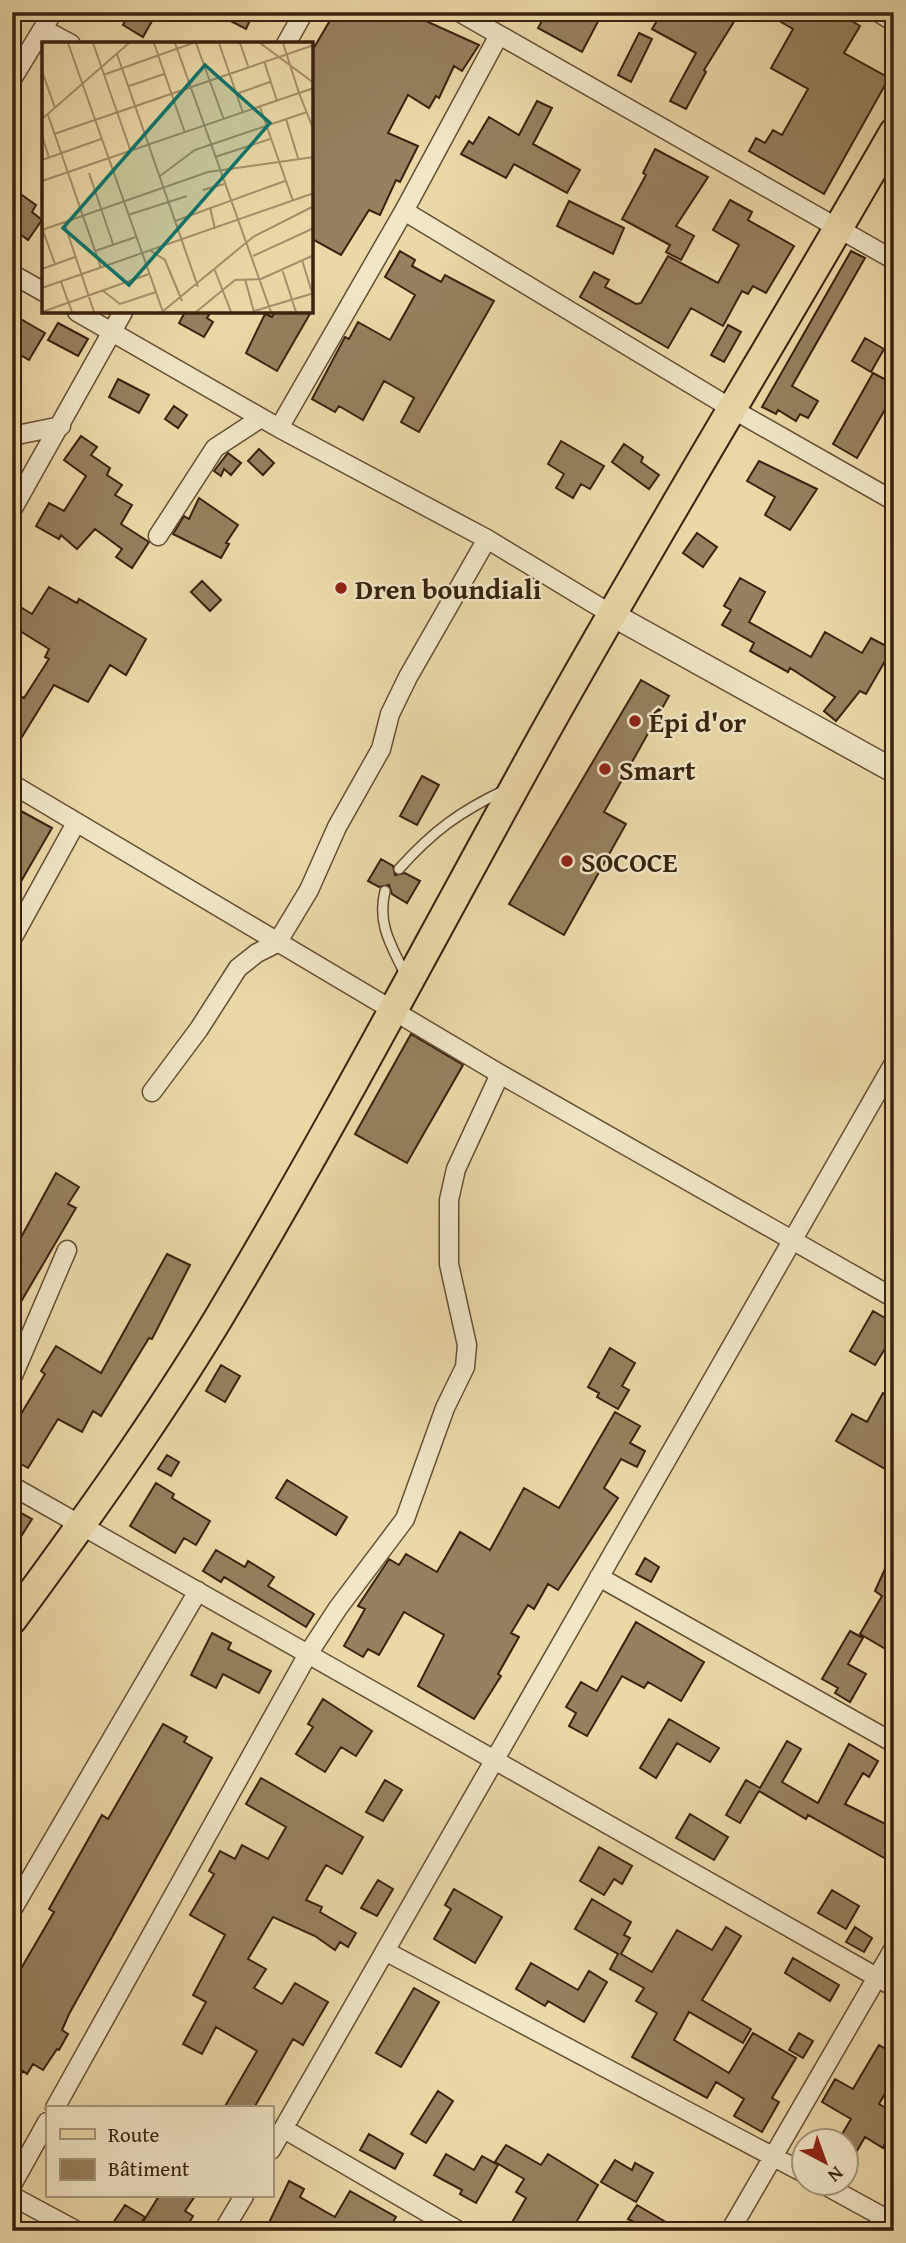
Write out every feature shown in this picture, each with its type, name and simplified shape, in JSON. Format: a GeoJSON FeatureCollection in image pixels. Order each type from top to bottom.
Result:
{"type":"FeatureCollection","features":[{"type":"Feature","properties":{"kind":"main road"},"geometry":{"type":"LineString","coordinates":[[12,1620],[82,1525],[218,1320],[396,1010],[516,784],[611,614],[734,410],[894,132]]}},
{"type":"Feature","properties":{"kind":"street"},"geometry":{"type":"LineString","coordinates":[[12,79],[53,12]]}},
{"type":"Feature","properties":{"kind":"street"},"geometry":{"type":"LineString","coordinates":[[287,42],[304,12]]}},
{"type":"Feature","properties":{"kind":"street"},"geometry":{"type":"LineString","coordinates":[[459,12],[894,260]]}},
{"type":"Feature","properties":{"kind":"street"},"geometry":{"type":"LineString","coordinates":[[878,12],[894,22]]}},
{"type":"Feature","properties":{"kind":"street"},"geometry":{"type":"LineString","coordinates":[[43,29],[68,42]]}},
{"type":"Feature","properties":{"kind":"street"},"geometry":{"type":"LineString","coordinates":[[279,428],[404,211],[499,35]]}},
{"type":"Feature","properties":{"kind":"street"},"geometry":{"type":"LineString","coordinates":[[404,211],[734,410],[894,501]]}},
{"type":"Feature","properties":{"kind":"street"},"geometry":{"type":"LineString","coordinates":[[12,274],[42,291]]}},
{"type":"Feature","properties":{"kind":"street"},"geometry":{"type":"LineString","coordinates":[[79,313],[279,428],[487,539],[611,614],[894,771]]}},
{"type":"Feature","properties":{"kind":"street"},"geometry":{"type":"LineString","coordinates":[[12,510],[122,313]]}},
{"type":"Feature","properties":{"kind":"street"},"geometry":{"type":"LineString","coordinates":[[158,536],[215,448],[261,418]]}},
{"type":"Feature","properties":{"kind":"street"},"geometry":{"type":"LineString","coordinates":[[12,436],[61,426]]}},
{"type":"Feature","properties":{"kind":"street"},"geometry":{"type":"LineString","coordinates":[[152,1092],[238,968],[257,953],[277,943],[309,890],[337,827],[381,749],[390,714],[408,677],[487,539]]}},
{"type":"Feature","properties":{"kind":"street"},"geometry":{"type":"LineString","coordinates":[[12,784],[500,1074],[894,1298]]}},
{"type":"Feature","properties":{"kind":"street"},"geometry":{"type":"LineString","coordinates":[[12,939],[76,823]]}},
{"type":"Feature","properties":{"kind":"street"},"geometry":{"type":"LineString","coordinates":[[273,2147],[894,1063]]}},
{"type":"Feature","properties":{"kind":"street"},"geometry":{"type":"LineString","coordinates":[[56,2106],[308,1654],[338,1608],[405,1519],[445,1408],[465,1367],[467,1345],[449,1264],[449,1200],[456,1169],[500,1074]]}},
{"type":"Feature","properties":{"kind":"street"},"geometry":{"type":"LineString","coordinates":[[12,1378],[67,1250]]}},
{"type":"Feature","properties":{"kind":"street"},"geometry":{"type":"LineString","coordinates":[[12,1486],[894,1987]]}},
{"type":"Feature","properties":{"kind":"street"},"geometry":{"type":"LineString","coordinates":[[599,1577],[894,1743]]}},
{"type":"Feature","properties":{"kind":"street"},"geometry":{"type":"LineString","coordinates":[[12,1910],[198,1591]]}},
{"type":"Feature","properties":{"kind":"street"},"geometry":{"type":"LineString","coordinates":[[730,2231],[894,1948]]}},
{"type":"Feature","properties":{"kind":"street"},"geometry":{"type":"LineString","coordinates":[[385,1951],[790,2165]]}},
{"type":"Feature","properties":{"kind":"street"},"geometry":{"type":"LineString","coordinates":[[12,2185],[46,2124]]}},
{"type":"Feature","properties":{"kind":"street"},"geometry":{"type":"LineString","coordinates":[[284,2129],[458,2231]]}},
{"type":"Feature","properties":{"kind":"street"},"geometry":{"type":"LineString","coordinates":[[12,2196],[77,2231]]}},
{"type":"Feature","properties":{"kind":"street"},"geometry":{"type":"LineString","coordinates":[[223,2231],[243,2198]]}},
{"type":"Feature","properties":{"kind":"street"},"geometry":{"type":"LineString","coordinates":[[850,2198],[894,2223]]}},
{"type":"Feature","properties":{"kind":"lane"},"geometry":{"type":"LineString","coordinates":[[399,869],[429,836],[472,806],[516,784]]}},
{"type":"Feature","properties":{"kind":"lane"},"geometry":{"type":"LineString","coordinates":[[386,891],[381,908],[383,929],[410,984]]}},
{"type":"Feature","properties":{"kind":"building"},"geometry":{"type":"Polygon","coordinates":[[[130,12],[157,12],[143,37],[123,25],[130,12]]]}},
{"type":"Feature","properties":{"kind":"building"},"geometry":{"type":"Polygon","coordinates":[[[213,12],[254,12],[246,29],[213,12]]]}},
{"type":"Feature","properties":{"kind":"building"},"geometry":{"type":"Polygon","coordinates":[[[335,12],[406,12],[479,45],[462,71],[454,66],[439,98],[436,96],[429,108],[408,95],[388,133],[418,146],[400,182],[396,180],[380,215],[369,210],[341,255],[313,240],[313,49],[335,12]]]}},
{"type":"Feature","properties":{"kind":"building"},"geometry":{"type":"Polygon","coordinates":[[[547,12],[603,12],[582,52],[538,28],[547,12]]]}},
{"type":"Feature","properties":{"kind":"building"},"geometry":{"type":"Polygon","coordinates":[[[662,12],[740,12],[704,70],[706,72],[686,109],[670,101],[696,53],[652,29],[662,12]]]}},
{"type":"Feature","properties":{"kind":"building"},"geometry":{"type":"Polygon","coordinates":[[[787,12],[837,12],[860,26],[844,53],[889,78],[824,194],[749,151],[756,138],[765,143],[773,130],[782,135],[808,89],[771,68],[793,29],[781,22],[787,12]]]}},
{"type":"Feature","properties":{"kind":"building"},"geometry":{"type":"Polygon","coordinates":[[[639,33],[652,39],[631,82],[618,75],[639,33]]]}},
{"type":"Feature","properties":{"kind":"building"},"geometry":{"type":"Polygon","coordinates":[[[537,101],[552,108],[533,144],[580,170],[567,193],[514,164],[506,178],[461,154],[469,141],[473,144],[489,117],[519,135],[537,101]]]}},
{"type":"Feature","properties":{"kind":"building"},"geometry":{"type":"Polygon","coordinates":[[[655,149],[708,177],[676,226],[694,236],[681,260],[666,252],[670,245],[622,219],[646,175],[643,173],[655,149]]]}},
{"type":"Feature","properties":{"kind":"building"},"geometry":{"type":"Polygon","coordinates":[[[12,188],[36,205],[32,212],[42,220],[28,240],[12,228],[12,188]]]}},
{"type":"Feature","properties":{"kind":"building"},"geometry":{"type":"Polygon","coordinates":[[[730,200],[752,212],[748,220],[794,246],[766,293],[753,286],[748,294],[742,291],[723,326],[691,308],[668,348],[580,297],[594,272],[609,280],[605,287],[636,304],[641,303],[668,256],[718,283],[739,245],[713,230],[730,200]]]}},
{"type":"Feature","properties":{"kind":"building"},"geometry":{"type":"Polygon","coordinates":[[[569,201],[624,228],[613,254],[557,226],[569,201]]]}},
{"type":"Feature","properties":{"kind":"building"},"geometry":{"type":"Polygon","coordinates":[[[400,251],[415,260],[412,266],[441,282],[445,275],[494,301],[419,432],[401,422],[414,398],[384,381],[363,420],[339,406],[335,412],[312,399],[345,337],[349,339],[358,322],[390,340],[415,295],[385,277],[400,251]]]}},
{"type":"Feature","properties":{"kind":"building"},"geometry":{"type":"Polygon","coordinates":[[[851,251],[865,258],[792,386],[818,401],[808,418],[800,414],[796,421],[778,410],[776,414],[762,407],[851,251]]]}},
{"type":"Feature","properties":{"kind":"building"},"geometry":{"type":"Polygon","coordinates":[[[184,313],[210,313],[207,318],[213,322],[204,337],[179,323],[184,313]]]}},
{"type":"Feature","properties":{"kind":"building"},"geometry":{"type":"Polygon","coordinates":[[[274,313],[310,313],[277,371],[246,353],[265,314],[272,317],[274,313]]]}},
{"type":"Feature","properties":{"kind":"building"},"geometry":{"type":"Polygon","coordinates":[[[12,314],[45,333],[29,360],[12,350],[12,314]]]}},
{"type":"Feature","properties":{"kind":"building"},"geometry":{"type":"Polygon","coordinates":[[[58,323],[88,339],[78,356],[48,340],[58,323]]]}},
{"type":"Feature","properties":{"kind":"building"},"geometry":{"type":"Polygon","coordinates":[[[728,325],[741,332],[724,362],[711,355],[728,325]]]}},
{"type":"Feature","properties":{"kind":"building"},"geometry":{"type":"Polygon","coordinates":[[[865,338],[884,349],[871,372],[852,361],[865,338]]]}},
{"type":"Feature","properties":{"kind":"building"},"geometry":{"type":"Polygon","coordinates":[[[873,373],[894,384],[894,394],[857,458],[833,444],[873,373]]]}},
{"type":"Feature","properties":{"kind":"building"},"geometry":{"type":"Polygon","coordinates":[[[118,379],[149,395],[139,413],[109,397],[118,379]]]}},
{"type":"Feature","properties":{"kind":"building"},"geometry":{"type":"Polygon","coordinates":[[[174,406],[187,415],[178,428],[165,419],[174,406]]]}},
{"type":"Feature","properties":{"kind":"building"},"geometry":{"type":"Polygon","coordinates":[[[81,436],[97,447],[91,455],[110,468],[107,475],[122,485],[115,495],[132,505],[121,524],[149,542],[132,568],[116,557],[122,549],[95,529],[77,549],[61,535],[59,539],[36,526],[49,503],[64,511],[86,476],[64,460],[81,436]]]}},
{"type":"Feature","properties":{"kind":"building"},"geometry":{"type":"Polygon","coordinates":[[[561,441],[604,466],[590,489],[581,484],[573,498],[556,488],[564,474],[548,464],[561,441]]]}},
{"type":"Feature","properties":{"kind":"building"},"geometry":{"type":"Polygon","coordinates":[[[624,444],[643,457],[641,462],[659,475],[649,489],[612,462],[624,444]]]}},
{"type":"Feature","properties":{"kind":"building"},"geometry":{"type":"Polygon","coordinates":[[[259,449],[274,463],[263,475],[248,461],[259,449]]]}},
{"type":"Feature","properties":{"kind":"building"},"geometry":{"type":"Polygon","coordinates":[[[228,453],[241,463],[231,475],[224,469],[221,476],[214,471],[228,453]]]}},
{"type":"Feature","properties":{"kind":"building"},"geometry":{"type":"Polygon","coordinates":[[[759,461],[817,489],[790,530],[765,515],[775,497],[747,481],[759,461]]]}},
{"type":"Feature","properties":{"kind":"building"},"geometry":{"type":"Polygon","coordinates":[[[199,498],[238,525],[226,543],[229,544],[221,558],[173,534],[184,516],[189,519],[199,498]]]}},
{"type":"Feature","properties":{"kind":"building"},"geometry":{"type":"Polygon","coordinates":[[[697,533],[717,547],[703,567],[683,553],[697,533]]]}},
{"type":"Feature","properties":{"kind":"building"},"geometry":{"type":"Polygon","coordinates":[[[740,578],[765,592],[749,622],[811,657],[825,632],[862,653],[871,638],[892,649],[866,694],[860,691],[836,721],[824,711],[835,697],[790,668],[788,672],[750,651],[754,643],[722,625],[731,610],[724,606],[740,578]]]}},
{"type":"Feature","properties":{"kind":"building"},"geometry":{"type":"Polygon","coordinates":[[[202,581],[221,600],[210,611],[191,592],[202,581]]]}},
{"type":"Feature","properties":{"kind":"building"},"geometry":{"type":"Polygon","coordinates":[[[49,587],[77,603],[79,599],[146,639],[126,675],[110,665],[88,702],[54,685],[12,753],[12,690],[24,698],[49,659],[45,657],[49,649],[12,626],[12,602],[32,614],[49,587]]]}},
{"type":"Feature","properties":{"kind":"building"},"geometry":{"type":"Polygon","coordinates":[[[641,680],[669,696],[604,812],[626,824],[564,935],[509,904],[641,680]]]}},
{"type":"Feature","properties":{"kind":"building"},"geometry":{"type":"Polygon","coordinates":[[[422,776],[439,785],[417,825],[400,816],[422,776]]]}},
{"type":"Feature","properties":{"kind":"building"},"geometry":{"type":"Polygon","coordinates":[[[21,811],[52,828],[12,897],[12,826],[21,811]]]}},
{"type":"Feature","properties":{"kind":"building"},"geometry":{"type":"Polygon","coordinates":[[[381,859],[393,866],[395,875],[405,873],[420,881],[407,903],[392,894],[389,885],[379,887],[368,881],[381,859]]]}},
{"type":"Feature","properties":{"kind":"building"},"geometry":{"type":"Polygon","coordinates":[[[411,1034],[463,1065],[407,1163],[355,1134],[411,1034]]]}},
{"type":"Feature","properties":{"kind":"building"},"geometry":{"type":"Polygon","coordinates":[[[56,1173],[79,1187],[68,1204],[76,1208],[12,1317],[12,1254],[56,1173]]]}},
{"type":"Feature","properties":{"kind":"building"},"geometry":{"type":"Polygon","coordinates":[[[167,1254],[190,1265],[152,1339],[149,1338],[101,1416],[93,1411],[82,1432],[58,1419],[28,1468],[12,1459],[12,1429],[45,1374],[41,1371],[56,1346],[101,1373],[167,1254]]]}},
{"type":"Feature","properties":{"kind":"building"},"geometry":{"type":"Polygon","coordinates":[[[873,1311],[894,1323],[894,1334],[875,1365],[850,1351],[873,1311]]]}},
{"type":"Feature","properties":{"kind":"building"},"geometry":{"type":"Polygon","coordinates":[[[610,1348],[635,1363],[622,1386],[629,1390],[618,1409],[597,1397],[599,1393],[588,1387],[610,1348]]]}},
{"type":"Feature","properties":{"kind":"building"},"geometry":{"type":"Polygon","coordinates":[[[221,1365],[240,1376],[225,1402],[206,1391],[221,1365]]]}},
{"type":"Feature","properties":{"kind":"building"},"geometry":{"type":"Polygon","coordinates":[[[883,1393],[894,1400],[894,1474],[836,1441],[852,1414],[867,1422],[883,1393]]]}},
{"type":"Feature","properties":{"kind":"building"},"geometry":{"type":"Polygon","coordinates":[[[615,1412],[640,1426],[630,1443],[645,1451],[637,1467],[621,1459],[604,1488],[618,1498],[558,1590],[548,1584],[534,1609],[528,1605],[511,1633],[519,1637],[498,1674],[501,1676],[474,1719],[418,1686],[444,1635],[404,1612],[379,1655],[368,1649],[363,1657],[344,1646],[365,1609],[358,1606],[389,1559],[399,1565],[406,1554],[437,1572],[460,1532],[490,1550],[524,1488],[559,1508],[615,1412]]]}},
{"type":"Feature","properties":{"kind":"building"},"geometry":{"type":"Polygon","coordinates":[[[167,1455],[179,1462],[171,1476],[158,1469],[167,1455]]]}},
{"type":"Feature","properties":{"kind":"building"},"geometry":{"type":"Polygon","coordinates":[[[287,1480],[347,1517],[336,1535],[276,1498],[287,1480]]]}},
{"type":"Feature","properties":{"kind":"building"},"geometry":{"type":"Polygon","coordinates":[[[156,1483],[174,1494],[172,1498],[210,1521],[196,1545],[184,1538],[175,1553],[130,1526],[156,1483]]]}},
{"type":"Feature","properties":{"kind":"building"},"geometry":{"type":"Polygon","coordinates":[[[12,1508],[32,1519],[12,1551],[12,1508]]]}},
{"type":"Feature","properties":{"kind":"building"},"geometry":{"type":"Polygon","coordinates":[[[894,1549],[894,1654],[860,1634],[882,1596],[875,1591],[894,1549]]]}},
{"type":"Feature","properties":{"kind":"building"},"geometry":{"type":"Polygon","coordinates":[[[216,1550],[245,1567],[248,1561],[274,1577],[268,1586],[314,1614],[306,1627],[224,1577],[221,1582],[203,1571],[216,1550]]]}},
{"type":"Feature","properties":{"kind":"building"},"geometry":{"type":"Polygon","coordinates":[[[645,1558],[659,1567],[651,1582],[636,1574],[645,1558]]]}},
{"type":"Feature","properties":{"kind":"building"},"geometry":{"type":"Polygon","coordinates":[[[636,1622],[704,1662],[681,1701],[648,1682],[644,1688],[622,1676],[587,1736],[569,1726],[576,1713],[566,1707],[581,1682],[597,1691],[636,1622]]]}},
{"type":"Feature","properties":{"kind":"building"},"geometry":{"type":"Polygon","coordinates":[[[850,1631],[863,1638],[848,1664],[866,1674],[850,1702],[835,1693],[838,1688],[822,1679],[850,1631]]]}},
{"type":"Feature","properties":{"kind":"building"},"geometry":{"type":"Polygon","coordinates":[[[212,1633],[231,1643],[228,1649],[271,1671],[259,1693],[223,1674],[216,1688],[191,1675],[212,1633]]]}},
{"type":"Feature","properties":{"kind":"building"},"geometry":{"type":"Polygon","coordinates":[[[323,1699],[372,1731],[356,1756],[341,1747],[325,1772],[296,1754],[313,1727],[308,1724],[323,1699]]]}},
{"type":"Feature","properties":{"kind":"building"},"geometry":{"type":"Polygon","coordinates":[[[669,1719],[719,1748],[710,1762],[677,1743],[656,1778],[640,1768],[669,1719]]]}},
{"type":"Feature","properties":{"kind":"building"},"geometry":{"type":"Polygon","coordinates":[[[163,1724],[187,1737],[184,1742],[212,1758],[69,2014],[62,2030],[68,2034],[59,2050],[57,2049],[43,2070],[33,2064],[27,2074],[23,2071],[12,2088],[12,1984],[54,1912],[49,1909],[102,1815],[108,1819],[163,1724]]]}},
{"type":"Feature","properties":{"kind":"building"},"geometry":{"type":"Polygon","coordinates":[[[787,1741],[801,1749],[782,1782],[818,1803],[849,1744],[878,1761],[869,1777],[863,1773],[845,1804],[894,1828],[894,1845],[886,1859],[808,1815],[806,1819],[759,1791],[740,1823],[726,1815],[746,1780],[760,1788],[787,1741]]]}},
{"type":"Feature","properties":{"kind":"building"},"geometry":{"type":"Polygon","coordinates":[[[261,1778],[363,1837],[342,1874],[326,1865],[306,1900],[322,1907],[320,1912],[356,1933],[348,1947],[340,1942],[335,1950],[315,1936],[273,1917],[248,1959],[266,1969],[254,1988],[282,2004],[295,1983],[328,2002],[303,2045],[293,2039],[255,2106],[225,2106],[257,2051],[216,2027],[202,2054],[183,2044],[206,2002],[193,1995],[225,1935],[190,1915],[214,1874],[209,1871],[220,1851],[235,1859],[242,1845],[268,1859],[286,1827],[246,1804],[261,1778]]]}},
{"type":"Feature","properties":{"kind":"building"},"geometry":{"type":"Polygon","coordinates":[[[385,1780],[402,1790],[383,1821],[366,1812],[385,1780]]]}},
{"type":"Feature","properties":{"kind":"building"},"geometry":{"type":"Polygon","coordinates":[[[690,1814],[728,1837],[714,1860],[676,1838],[690,1814]]]}},
{"type":"Feature","properties":{"kind":"building"},"geometry":{"type":"Polygon","coordinates":[[[599,1847],[632,1866],[622,1884],[614,1879],[604,1895],[580,1881],[599,1847]]]}},
{"type":"Feature","properties":{"kind":"building"},"geometry":{"type":"Polygon","coordinates":[[[378,1880],[393,1889],[377,1916],[361,1908],[378,1880]]]}},
{"type":"Feature","properties":{"kind":"building"},"geometry":{"type":"Polygon","coordinates":[[[454,1889],[502,1917],[475,1963],[434,1939],[451,1909],[445,1905],[454,1889]]]}},
{"type":"Feature","properties":{"kind":"building"},"geometry":{"type":"Polygon","coordinates":[[[832,1890],[859,1906],[846,1929],[818,1913],[832,1890]]]}},
{"type":"Feature","properties":{"kind":"building"},"geometry":{"type":"Polygon","coordinates":[[[592,1899],[631,1922],[624,1935],[630,1938],[621,1954],[652,1972],[677,1930],[712,1950],[726,1927],[741,1936],[702,2000],[751,2029],[743,2043],[689,2012],[674,2040],[729,2073],[753,2033],[796,2058],[772,2098],[779,2102],[762,2132],[734,2116],[744,2099],[716,2082],[707,2098],[632,2057],[657,2013],[636,2001],[644,1988],[610,1969],[618,1954],[575,1929],[592,1899]]]}},
{"type":"Feature","properties":{"kind":"building"},"geometry":{"type":"Polygon","coordinates":[[[855,1927],[872,1938],[864,1952],[846,1942],[855,1927]]]}},
{"type":"Feature","properties":{"kind":"building"},"geometry":{"type":"Polygon","coordinates":[[[793,1958],[839,1985],[830,2001],[785,1973],[793,1958]]]}},
{"type":"Feature","properties":{"kind":"building"},"geometry":{"type":"Polygon","coordinates":[[[531,1963],[578,1990],[589,1971],[607,1982],[584,2022],[548,2001],[545,2006],[516,1989],[531,1963]]]}},
{"type":"Feature","properties":{"kind":"building"},"geometry":{"type":"Polygon","coordinates":[[[414,1988],[439,2002],[401,2067],[376,2053],[414,1988]]]}},
{"type":"Feature","properties":{"kind":"building"},"geometry":{"type":"Polygon","coordinates":[[[799,2033],[813,2041],[803,2058],[789,2050],[799,2033]]]}},
{"type":"Feature","properties":{"kind":"building"},"geometry":{"type":"Polygon","coordinates":[[[879,2045],[894,2054],[894,2078],[879,2104],[894,2113],[894,2148],[885,2143],[883,2148],[865,2137],[860,2146],[860,2128],[846,2128],[851,2119],[822,2102],[835,2079],[853,2089],[879,2045]]]}},
{"type":"Feature","properties":{"kind":"building"},"geometry":{"type":"Polygon","coordinates":[[[438,2091],[453,2101],[426,2143],[411,2134],[438,2091]]]}},
{"type":"Feature","properties":{"kind":"building"},"geometry":{"type":"Polygon","coordinates":[[[369,2134],[403,2154],[395,2169],[360,2150],[369,2134]]]}},
{"type":"Feature","properties":{"kind":"building"},"geometry":{"type":"Polygon","coordinates":[[[506,2145],[541,2165],[548,2154],[598,2185],[571,2231],[507,2231],[526,2198],[516,2192],[524,2179],[495,2162],[506,2145]]]}},
{"type":"Feature","properties":{"kind":"building"},"geometry":{"type":"Polygon","coordinates":[[[446,2154],[474,2170],[482,2156],[498,2165],[476,2203],[460,2194],[462,2190],[434,2175],[446,2154]]]}},
{"type":"Feature","properties":{"kind":"building"},"geometry":{"type":"Polygon","coordinates":[[[615,2160],[632,2170],[635,2163],[653,2173],[636,2202],[601,2182],[615,2160]]]}},
{"type":"Feature","properties":{"kind":"building"},"geometry":{"type":"Polygon","coordinates":[[[289,2181],[304,2189],[300,2197],[335,2217],[350,2191],[396,2217],[388,2231],[265,2231],[289,2181]]]}},
{"type":"Feature","properties":{"kind":"building"},"geometry":{"type":"Polygon","coordinates":[[[158,2198],[194,2198],[185,2211],[193,2216],[184,2231],[151,2231],[141,2225],[158,2198]]]}},
{"type":"Feature","properties":{"kind":"building"},"geometry":{"type":"Polygon","coordinates":[[[125,2205],[145,2217],[136,2231],[126,2231],[113,2223],[125,2205]]]}},
{"type":"Feature","properties":{"kind":"building"},"geometry":{"type":"Polygon","coordinates":[[[637,2205],[681,2231],[636,2231],[640,2225],[628,2219],[637,2205]]]}},
{"type":"Feature","properties":{"kind":"place","name":"Dren boundiali"},"geometry":{"type":"Point","coordinates":[341,588]}},
{"type":"Feature","properties":{"kind":"place","name":"Épi d'or"},"geometry":{"type":"Point","coordinates":[635,721]}},
{"type":"Feature","properties":{"kind":"place","name":"Smart"},"geometry":{"type":"Point","coordinates":[605,769]}},
{"type":"Feature","properties":{"kind":"place","name":"SOCOCE"},"geometry":{"type":"Point","coordinates":[567,861]}}]}
